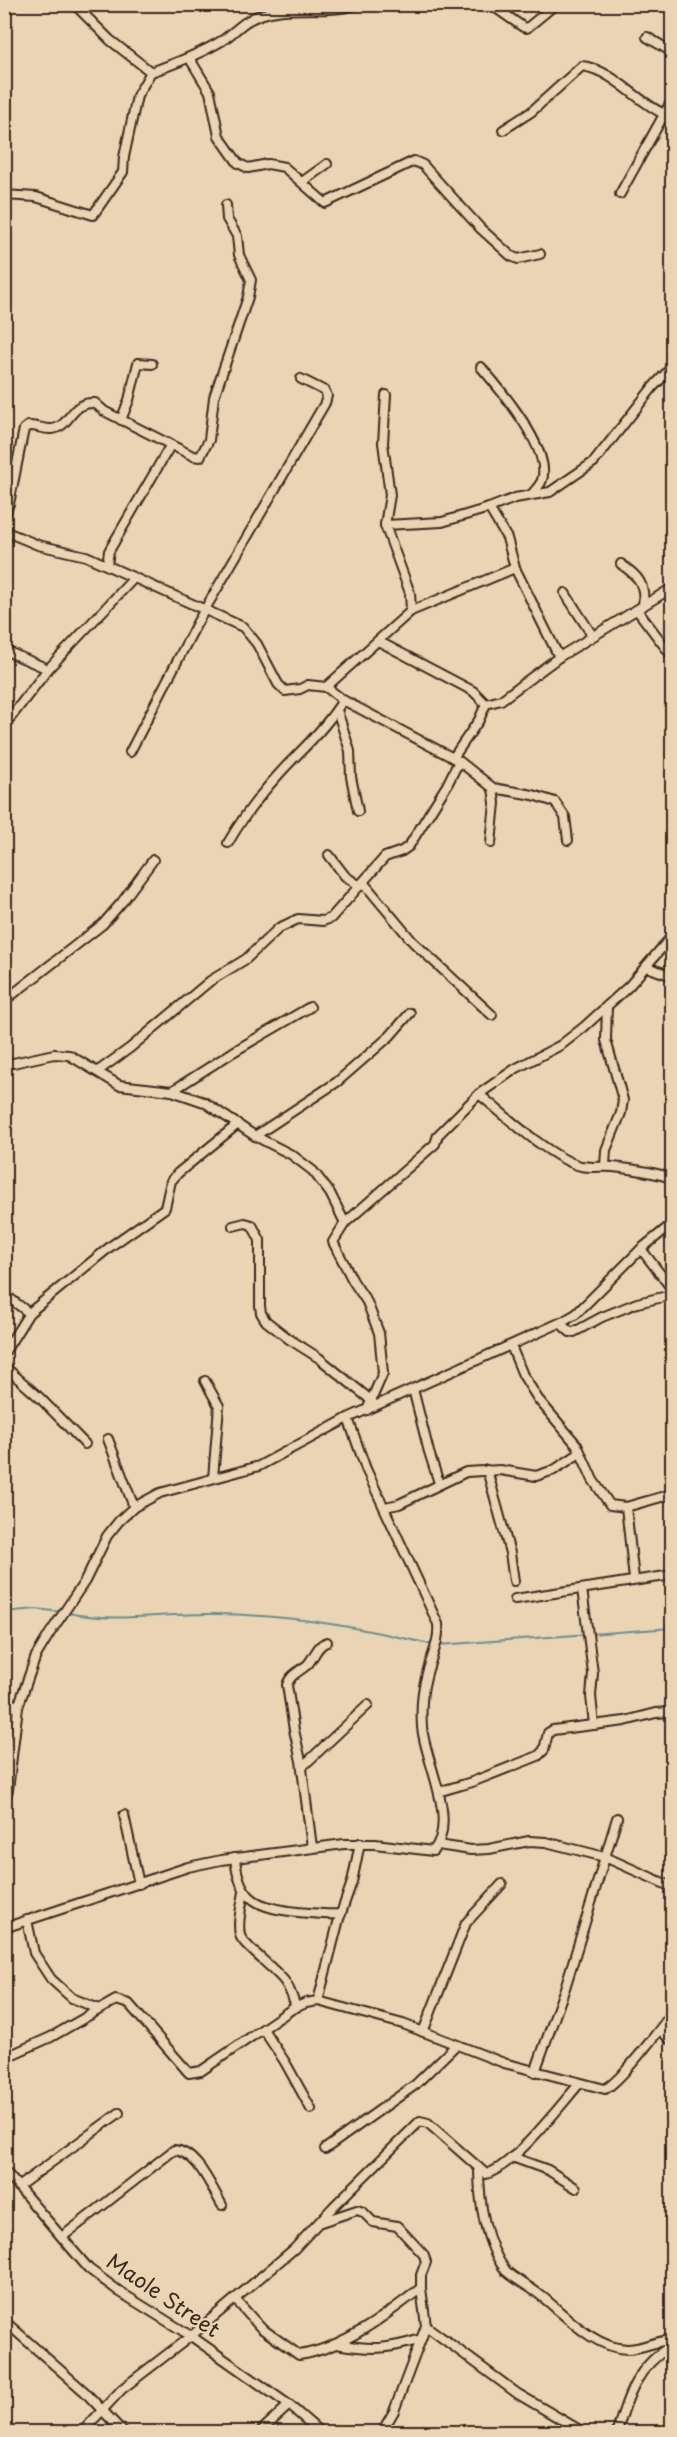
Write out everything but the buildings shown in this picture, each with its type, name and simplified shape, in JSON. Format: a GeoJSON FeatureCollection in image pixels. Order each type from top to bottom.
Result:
{"type":"FeatureCollection","features":[{"type":"Feature","properties":{"kind":"street"},"geometry":{"type":"LineString","coordinates":[[74,4],[110,40],[151,72]]}},
{"type":"Feature","properties":{"kind":"street"},"geometry":{"type":"LineString","coordinates":[[4,195],[36,197],[93,215],[123,172],[124,157],[138,96],[151,72],[190,59],[229,37],[248,20],[291,9],[341,10],[358,4]]}},
{"type":"Feature","properties":{"kind":"street"},"geometry":{"type":"LineString","coordinates":[[490,4],[527,28],[556,4]]}},
{"type":"Feature","properties":{"kind":"street"},"geometry":{"type":"LineString","coordinates":[[647,36],[672,52]]}},
{"type":"Feature","properties":{"kind":"street"},"geometry":{"type":"LineString","coordinates":[[190,59],[210,92],[219,136],[238,163],[248,168],[277,164],[325,203],[414,161],[432,174],[480,228],[511,256],[518,259],[540,254]]}},
{"type":"Feature","properties":{"kind":"street"},"geometry":{"type":"LineString","coordinates":[[503,130],[531,112],[582,66],[603,73],[664,114]]}},
{"type":"Feature","properties":{"kind":"street"},"geometry":{"type":"LineString","coordinates":[[620,194],[672,100]]}},
{"type":"Feature","properties":{"kind":"street"},"geometry":{"type":"LineString","coordinates":[[302,182],[327,164]]}},
{"type":"Feature","properties":{"kind":"street"},"geometry":{"type":"LineString","coordinates":[[4,517],[24,429],[28,426],[51,429],[58,427],[81,405],[94,403],[170,446],[194,456],[200,457],[204,453],[209,440],[214,397],[248,297],[251,280],[239,255],[237,236],[227,219],[226,205]]}},
{"type":"Feature","properties":{"kind":"street"},"geometry":{"type":"LineString","coordinates":[[121,420],[129,400],[138,363],[152,364]]}},
{"type":"Feature","properties":{"kind":"street"},"geometry":{"type":"LineString","coordinates":[[481,367],[514,409],[537,447],[543,464],[543,478],[531,495]]}},
{"type":"Feature","properties":{"kind":"street"},"geometry":{"type":"LineString","coordinates":[[386,525],[442,522],[515,498],[550,492],[594,462],[653,387],[672,367]]}},
{"type":"Feature","properties":{"kind":"street"},"geometry":{"type":"LineString","coordinates":[[130,752],[197,623],[325,403],[327,396],[325,391],[301,379]]}},
{"type":"Feature","properties":{"kind":"street"},"geometry":{"type":"LineString","coordinates":[[387,396],[383,443],[390,495],[386,525],[410,593],[411,611]]}},
{"type":"Feature","properties":{"kind":"street"},"geometry":{"type":"LineString","coordinates":[[107,565],[109,551],[170,446]]}},
{"type":"Feature","properties":{"kind":"street"},"geometry":{"type":"LineString","coordinates":[[489,508],[507,538],[514,568],[559,657]]}},
{"type":"Feature","properties":{"kind":"street"},"geometry":{"type":"LineString","coordinates":[[4,529],[38,545],[86,556],[205,612],[243,627],[257,644],[278,684],[285,691],[300,689],[308,685],[326,687],[343,700],[456,760],[493,788],[555,802],[565,817],[568,840]]}},
{"type":"Feature","properties":{"kind":"street"},"geometry":{"type":"LineString","coordinates":[[621,564],[640,580],[645,595],[640,608]]}},
{"type":"Feature","properties":{"kind":"street"},"geometry":{"type":"LineString","coordinates":[[326,687],[411,611],[514,568]]}},
{"type":"Feature","properties":{"kind":"street"},"geometry":{"type":"LineString","coordinates":[[5,724],[48,669],[134,578]]}},
{"type":"Feature","properties":{"kind":"street"},"geometry":{"type":"LineString","coordinates":[[486,704],[501,700],[592,635],[672,588]]}},
{"type":"Feature","properties":{"kind":"street"},"geometry":{"type":"LineString","coordinates":[[565,593],[592,635]]}},
{"type":"Feature","properties":{"kind":"street"},"geometry":{"type":"LineString","coordinates":[[640,608],[672,656]]}},
{"type":"Feature","properties":{"kind":"street"},"geometry":{"type":"LineString","coordinates":[[378,641],[473,691],[486,704]]}},
{"type":"Feature","properties":{"kind":"street"},"geometry":{"type":"LineString","coordinates":[[4,650],[48,669]]}},
{"type":"Feature","properties":{"kind":"street"},"geometry":{"type":"LineString","coordinates":[[228,843],[270,786],[330,721],[343,700]]}},
{"type":"Feature","properties":{"kind":"street"},"geometry":{"type":"LineString","coordinates":[[98,1071],[130,1048],[210,981],[246,959],[279,928],[298,919],[323,921],[332,918],[385,857],[409,846],[447,785],[456,760],[486,704]]}},
{"type":"Feature","properties":{"kind":"street"},"geometry":{"type":"LineString","coordinates":[[337,710],[350,751],[351,777],[358,811]]}},
{"type":"Feature","properties":{"kind":"street"},"geometry":{"type":"LineString","coordinates":[[490,843],[495,803],[493,788]]}},
{"type":"Feature","properties":{"kind":"street"},"geometry":{"type":"LineString","coordinates":[[328,855],[345,876],[361,884],[413,942],[492,1015]]}},
{"type":"Feature","properties":{"kind":"street"},"geometry":{"type":"LineString","coordinates":[[4,1004],[8,998],[103,924],[153,860]]}},
{"type":"Feature","properties":{"kind":"street"},"geometry":{"type":"LineString","coordinates":[[367,1410],[382,1373],[379,1333],[368,1302],[353,1281],[333,1242],[345,1223],[435,1144],[438,1135],[479,1094],[516,1069],[561,1045],[607,1006],[647,967],[672,936]]}},
{"type":"Feature","properties":{"kind":"street"},"geometry":{"type":"LineString","coordinates":[[647,967],[672,976]]}},
{"type":"Feature","properties":{"kind":"street"},"geometry":{"type":"LineString","coordinates":[[605,1166],[606,1150],[621,1113],[622,1100],[606,1040],[607,1006]]}},
{"type":"Feature","properties":{"kind":"street"},"geometry":{"type":"LineString","coordinates":[[172,1091],[310,1007]]}},
{"type":"Feature","properties":{"kind":"street"},"geometry":{"type":"LineString","coordinates":[[255,1136],[337,1082],[390,1036],[410,1013]]}},
{"type":"Feature","properties":{"kind":"street"},"geometry":{"type":"LineString","coordinates":[[4,1065],[54,1054],[69,1055],[119,1085],[172,1091],[204,1102],[255,1136],[292,1155],[313,1171],[330,1193],[345,1223]]}},
{"type":"Feature","properties":{"kind":"street"},"geometry":{"type":"LineString","coordinates":[[479,1094],[555,1154],[582,1166],[605,1166],[649,1172],[672,1178]]}},
{"type":"Feature","properties":{"kind":"street"},"geometry":{"type":"LineString","coordinates":[[4,1353],[29,1313],[111,1246],[158,1215],[165,1208],[171,1181],[178,1173],[238,1124]]}},
{"type":"Feature","properties":{"kind":"street"},"geometry":{"type":"LineString","coordinates":[[234,1226],[245,1223],[252,1225],[259,1234],[260,1306],[266,1321],[289,1339],[320,1358],[372,1401]]}},
{"type":"Feature","properties":{"kind":"street"},"geometry":{"type":"LineString","coordinates":[[4,1800],[8,1790],[18,1707],[27,1676],[50,1633],[85,1581],[107,1536],[134,1507],[160,1493],[259,1466],[348,1418],[560,1323],[576,1314],[641,1249],[672,1224]]}},
{"type":"Feature","properties":{"kind":"street"},"geometry":{"type":"LineString","coordinates":[[641,1249],[672,1289]]}},
{"type":"Feature","properties":{"kind":"street"},"geometry":{"type":"LineString","coordinates":[[4,1294],[29,1313]]}},
{"type":"Feature","properties":{"kind":"street"},"geometry":{"type":"LineString","coordinates":[[560,1323],[570,1332],[574,1332],[602,1317],[637,1303],[672,1295]]}},
{"type":"Feature","properties":{"kind":"street"},"geometry":{"type":"LineString","coordinates":[[511,1346],[523,1375],[538,1400],[570,1436],[593,1480],[610,1505],[626,1507],[672,1494]]}},
{"type":"Feature","properties":{"kind":"street"},"geometry":{"type":"LineString","coordinates":[[4,1366],[40,1398],[85,1444]]}},
{"type":"Feature","properties":{"kind":"street"},"geometry":{"type":"LineString","coordinates":[[205,1381],[219,1406],[213,1478]]}},
{"type":"Feature","properties":{"kind":"street"},"geometry":{"type":"LineString","coordinates":[[412,1389],[439,1483]]}},
{"type":"Feature","properties":{"kind":"street"},"geometry":{"type":"LineString","coordinates":[[4,1928],[188,1867],[235,1858],[312,1847],[360,1844],[433,1851],[438,1845],[442,1809],[441,1791],[431,1771],[422,1726],[425,1679],[439,1633],[438,1624],[366,1470],[348,1418]]}},
{"type":"Feature","properties":{"kind":"street"},"geometry":{"type":"LineString","coordinates":[[108,1439],[134,1507]]}},
{"type":"Feature","properties":{"kind":"street"},"geometry":{"type":"LineString","coordinates":[[385,1507],[399,1504],[466,1472],[509,1471],[536,1476],[554,1470],[580,1453]]}},
{"type":"Feature","properties":{"kind":"street"},"geometry":{"type":"LineString","coordinates":[[487,1470],[510,1553],[514,1581]]}},
{"type":"Feature","properties":{"kind":"street"},"geometry":{"type":"LineString","coordinates":[[626,1507],[634,1579]]}},
{"type":"Feature","properties":{"kind":"street"},"geometry":{"type":"LineString","coordinates":[[515,1599],[672,1575]]}},
{"type":"Feature","properties":{"kind":"street"},"geometry":{"type":"LineString","coordinates":[[582,1589],[593,1673],[591,1696],[594,1725]]}},
{"type":"Feature","properties":{"kind":"street"},"geometry":{"type":"LineString","coordinates":[[312,1847],[302,1767],[287,1685],[289,1679],[307,1664],[318,1648],[327,1642]]}},
{"type":"Feature","properties":{"kind":"street"},"geometry":{"type":"LineString","coordinates":[[4,1699],[18,1707]]}},
{"type":"Feature","properties":{"kind":"street"},"geometry":{"type":"LineString","coordinates":[[302,1767],[368,1705]]}},
{"type":"Feature","properties":{"kind":"street"},"geometry":{"type":"LineString","coordinates":[[441,1791],[472,1782],[538,1756],[544,1750],[548,1733],[553,1730],[672,1712]]}},
{"type":"Feature","properties":{"kind":"street"},"geometry":{"type":"LineString","coordinates":[[124,1815],[139,1884]]}},
{"type":"Feature","properties":{"kind":"street"},"geometry":{"type":"LineString","coordinates":[[535,2072],[565,1988],[617,1818]]}},
{"type":"Feature","properties":{"kind":"street"},"geometry":{"type":"LineString","coordinates":[[438,1845],[471,1850],[529,1841],[546,1842],[605,1857],[672,1887]]}},
{"type":"Feature","properties":{"kind":"street"},"geometry":{"type":"LineString","coordinates":[[318,2001],[352,1882],[360,1844]]}},
{"type":"Feature","properties":{"kind":"street"},"geometry":{"type":"LineString","coordinates":[[235,1858],[236,1876],[244,1892],[257,1903],[272,1910],[341,1914]]}},
{"type":"Feature","properties":{"kind":"street"},"geometry":{"type":"LineString","coordinates":[[423,2032],[466,1923],[502,1884]]}},
{"type":"Feature","properties":{"kind":"street"},"geometry":{"type":"LineString","coordinates":[[244,1892],[240,1936],[245,1945],[272,1966],[286,1983],[296,2007]]}},
{"type":"Feature","properties":{"kind":"street"},"geometry":{"type":"LineString","coordinates":[[27,1920],[34,1953],[51,1979],[72,1998],[99,2009]]}},
{"type":"Feature","properties":{"kind":"street"},"geometry":{"type":"LineString","coordinates":[[4,2058],[51,2037],[116,2000],[129,2004],[189,2073],[194,2073],[201,2071],[296,2007],[318,2001],[403,2024],[455,2046],[535,2072],[605,2089],[610,2087],[672,2013]]}},
{"type":"Feature","properties":{"kind":"street"},"geometry":{"type":"LineString","coordinates":[[263,2029],[285,2062],[311,2109]]}},
{"type":"Feature","properties":{"kind":"street"},"geometry":{"type":"LineString","coordinates":[[660,2030],[672,2041]]}},
{"type":"Feature","properties":{"kind":"street"},"geometry":{"type":"LineString","coordinates":[[325,2149],[415,2085],[455,2046]]}},
{"type":"Feature","properties":{"kind":"street"},"geometry":{"type":"LineString","coordinates":[[82,2433],[101,2409],[122,2389],[191,2336],[294,2249],[317,2223],[422,2121],[448,2139],[486,2174],[493,2172],[512,2157],[579,2084]]}},
{"type":"Feature","properties":{"kind":"street"},"geometry":{"type":"LineString","coordinates":[[19,2186],[119,2113]]}},
{"type":"Feature","properties":{"kind":"street"},"geometry":{"type":"LineString","coordinates":[[62,2237],[174,2150],[184,2152],[193,2159],[222,2205]]}},
{"type":"Feature","properties":{"kind":"street"},"geometry":{"type":"LineString","coordinates":[[512,2157],[548,2170],[576,2188]]}},
{"type":"Feature","properties":{"kind":"street"},"geometry":{"type":"LineString","coordinates":[[479,2169],[479,2195],[484,2215],[498,2260],[506,2271],[603,2343],[626,2349],[639,2348],[661,2340],[672,2340]]}},
{"type":"Feature","properties":{"kind":"street","name":"Maole Street"},"geometry":{"type":"LineString","coordinates":[[4,2170],[89,2269],[120,2292],[191,2336],[289,2405],[320,2433]]}},
{"type":"Feature","properties":{"kind":"street"},"geometry":{"type":"LineString","coordinates":[[317,2223],[357,2210],[379,2224],[397,2226],[424,2255],[426,2262],[421,2275],[426,2326],[394,2411],[382,2433]]}},
{"type":"Feature","properties":{"kind":"street"},"geometry":{"type":"LineString","coordinates":[[235,2299],[261,2328],[299,2355],[311,2354],[361,2330],[422,2288]]}},
{"type":"Feature","properties":{"kind":"street"},"geometry":{"type":"LineString","coordinates":[[4,2327],[9,2325],[85,2392],[123,2433]]}},
{"type":"Feature","properties":{"kind":"street"},"geometry":{"type":"LineString","coordinates":[[426,2326],[518,2394],[583,2433]]}},
{"type":"Feature","properties":{"kind":"street"},"geometry":{"type":"LineString","coordinates":[[334,2343],[367,2349],[392,2348],[421,2339]]}},
{"type":"Feature","properties":{"kind":"street"},"geometry":{"type":"LineString","coordinates":[[617,2433],[630,2389],[640,2372],[672,2345]]}},
{"type":"Feature","properties":{"kind":"street"},"geometry":{"type":"LineString","coordinates":[[260,2433],[289,2405]]}},
{"type":"Feature","properties":{"kind":"waterway"},"geometry":{"type":"LineString","coordinates":[[4,1612],[36,1609],[62,1612]]}},
{"type":"Feature","properties":{"kind":"waterway"},"geometry":{"type":"LineString","coordinates":[[68,1613],[104,1617],[195,1614],[269,1616],[352,1627],[433,1645]]}},
{"type":"Feature","properties":{"kind":"waterway"},"geometry":{"type":"LineString","coordinates":[[439,1645],[672,1628]]}}]}
